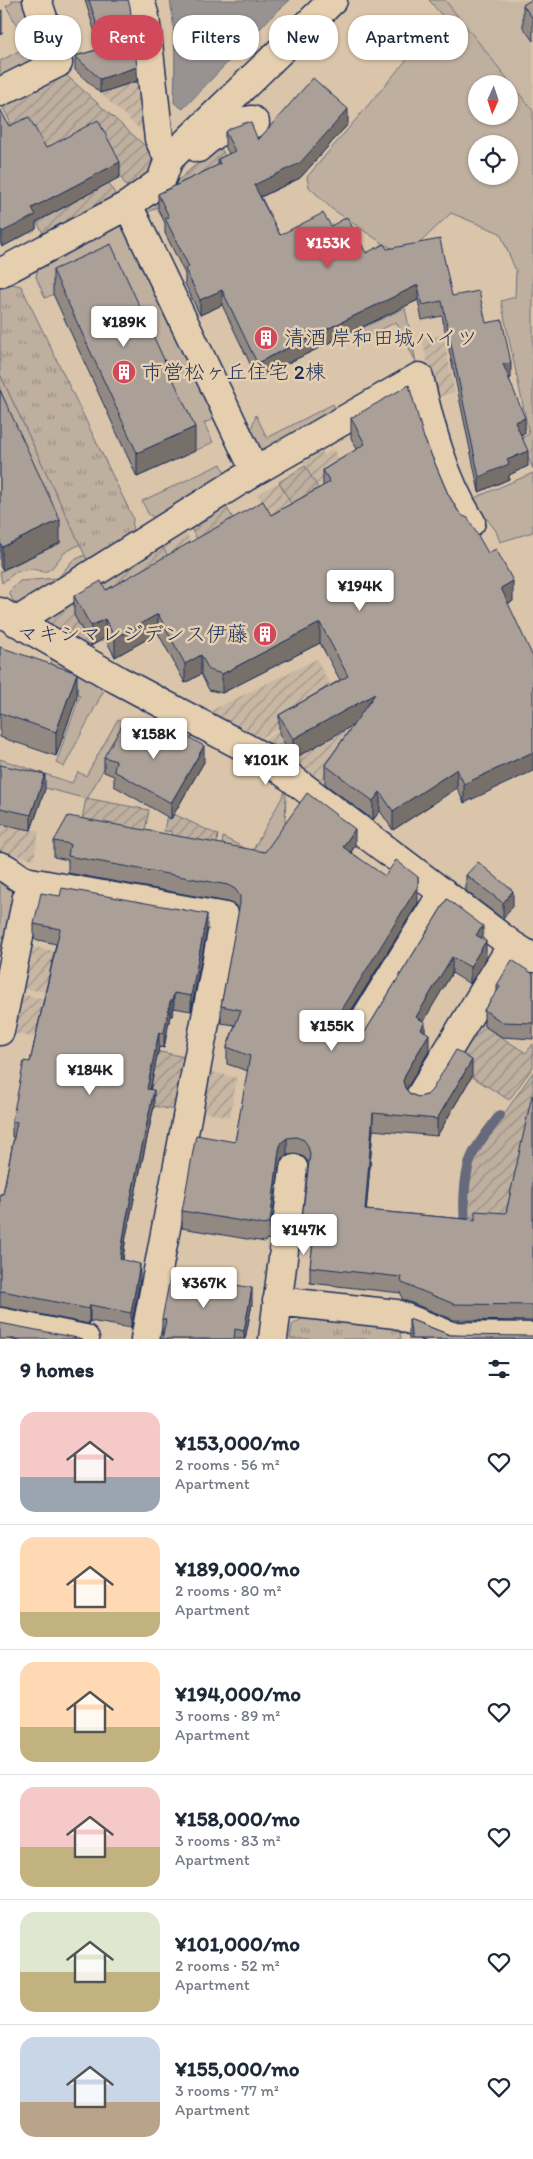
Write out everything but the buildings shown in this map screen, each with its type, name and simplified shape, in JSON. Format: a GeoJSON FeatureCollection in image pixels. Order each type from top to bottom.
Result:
{"type":"FeatureCollection","features":[{"type":"Feature","properties":{"kind":"street"},"geometry":{"type":"LineString","coordinates":[[0,92],[58,63],[37,0]]}},
{"type":"Feature","properties":{"kind":"street"},"geometry":{"type":"LineString","coordinates":[[140,0],[145,17],[159,139],[165,170]]}},
{"type":"Feature","properties":{"kind":"street"},"geometry":{"type":"LineString","coordinates":[[0,273],[128,205],[333,0]]}},
{"type":"Feature","properties":{"kind":"street"},"geometry":{"type":"LineString","coordinates":[[165,170],[209,138],[241,121],[252,120],[255,122]]}},
{"type":"Feature","properties":{"kind":"street"},"geometry":{"type":"LineString","coordinates":[[128,205],[255,471]]}},
{"type":"Feature","properties":{"kind":"street"},"geometry":{"type":"LineString","coordinates":[[419,1098],[523,952],[265,758],[118,680],[8,617],[255,471],[419,377],[424,401],[446,470],[460,503],[471,522]]}},
{"type":"Feature","properties":{"kind":"street"},"geometry":{"type":"LineString","coordinates":[[0,866],[21,880],[225,917],[145,1339]]}},
{"type":"Feature","properties":{"kind":"street"},"geometry":{"type":"LineString","coordinates":[[0,1031],[30,882]]}},
{"type":"Feature","properties":{"kind":"street"},"geometry":{"type":"LineString","coordinates":[[352,1040],[443,892]]}},
{"type":"Feature","properties":{"kind":"street"},"geometry":{"type":"LineString","coordinates":[[273,1339],[294,1169]]}},
{"type":"Feature","properties":{"kind":"street"},"geometry":{"type":"LineString","coordinates":[[277,1300],[396,1314],[452,1337],[533,1337]]}},
{"type":"Feature","properties":{"kind":"street"},"geometry":{"type":"LineString","coordinates":[[0,1322],[85,1339]]}},
{"type":"Feature","properties":{"kind":"shaded area"},"geometry":{"type":"Polygon","coordinates":[[[170,0],[290,0],[273,15],[269,15],[269,19],[259,30],[259,15],[173,15],[173,26],[170,0]]]}},
{"type":"Feature","properties":{"kind":"shaded area"},"geometry":{"type":"Polygon","coordinates":[[[445,0],[533,0],[533,111],[518,92],[518,75],[504,75],[468,29],[468,15],[457,15],[445,0]]]}},
{"type":"Feature","properties":{"kind":"shaded area"},"geometry":{"type":"Polygon","coordinates":[[[175,60],[230,60],[183,109],[174,103],[175,60]]]}},
{"type":"Feature","properties":{"kind":"shaded area"},"geometry":{"type":"Polygon","coordinates":[[[145,78],[154,142],[100,93],[145,78]]]}},
{"type":"Feature","properties":{"kind":"shaded area"},"geometry":{"type":"Polygon","coordinates":[[[443,335],[455,392],[435,398],[422,339],[443,335]]]}},
{"type":"Feature","properties":{"kind":"shaded area"},"geometry":{"type":"Polygon","coordinates":[[[320,448],[324,455],[333,449],[345,469],[317,486],[301,459],[320,448]]]}},
{"type":"Feature","properties":{"kind":"shaded area"},"geometry":{"type":"Polygon","coordinates":[[[279,482],[293,507],[271,520],[257,494],[279,482]]]}},
{"type":"Feature","properties":{"kind":"shaded area"},"geometry":{"type":"Polygon","coordinates":[[[186,533],[199,556],[175,570],[163,547],[186,533]]]}},
{"type":"Feature","properties":{"kind":"shaded area"},"geometry":{"type":"Polygon","coordinates":[[[317,659],[337,698],[254,741],[202,715],[317,659]]]}},
{"type":"Feature","properties":{"kind":"shaded area"},"geometry":{"type":"Polygon","coordinates":[[[357,688],[394,755],[333,791],[258,743],[357,688]]]}},
{"type":"Feature","properties":{"kind":"shaded area"},"geometry":{"type":"Polygon","coordinates":[[[0,824],[39,831],[34,859],[0,852],[0,824]]]}},
{"type":"Feature","properties":{"kind":"shaded area"},"geometry":{"type":"Polygon","coordinates":[[[29,946],[58,952],[50,993],[21,988],[29,946]]]}},
{"type":"Feature","properties":{"kind":"shaded area"},"geometry":{"type":"Polygon","coordinates":[[[19,994],[46,999],[38,1038],[11,1033],[19,994]]]}},
{"type":"Feature","properties":{"kind":"shaded area"},"geometry":{"type":"Polygon","coordinates":[[[209,1071],[237,1078],[230,1117],[201,1112],[209,1071]]]}},
{"type":"Feature","properties":{"kind":"green space"},"geometry":{"type":"Polygon","coordinates":[[[12,0],[26,0],[31,15],[15,15],[15,22],[6,6],[12,3],[12,0]]]}},
{"type":"Feature","properties":{"kind":"green space"},"geometry":{"type":"Polygon","coordinates":[[[429,0],[445,0],[457,15],[441,15],[429,0]]]}},
{"type":"Feature","properties":{"kind":"green space"},"geometry":{"type":"Polygon","coordinates":[[[468,29],[504,75],[468,75],[468,125],[518,125],[518,92],[533,111],[533,469],[520,439],[529,434],[501,301],[515,297],[516,271],[500,233],[451,213],[403,259],[396,250],[385,245],[332,209],[309,187],[307,177],[406,60],[468,60],[468,29]]]}},
{"type":"Feature","properties":{"kind":"green space"},"geometry":{"type":"Polygon","coordinates":[[[15,53],[15,60],[39,60],[0,80],[0,61],[15,53]]]}},
{"type":"Feature","properties":{"kind":"green space"},"geometry":{"type":"Polygon","coordinates":[[[65,74],[152,152],[152,178],[128,190],[98,135],[46,163],[18,137],[2,106],[65,74]]]}},
{"type":"Feature","properties":{"kind":"green space"},"geometry":{"type":"Polygon","coordinates":[[[219,144],[230,166],[217,178],[148,212],[145,206],[175,183],[219,144]]]}},
{"type":"Feature","properties":{"kind":"green space"},"geometry":{"type":"Polygon","coordinates":[[[109,183],[116,196],[44,235],[37,222],[109,183]]]}},
{"type":"Feature","properties":{"kind":"green space"},"geometry":{"type":"Polygon","coordinates":[[[116,225],[126,228],[219,417],[204,423],[213,442],[195,451],[112,268],[45,298],[36,277],[38,266],[116,225]]]}},
{"type":"Feature","properties":{"kind":"green space"},"geometry":{"type":"Polygon","coordinates":[[[8,283],[21,286],[133,518],[132,536],[88,562],[0,374],[0,288],[8,283]]]}},
{"type":"Feature","properties":{"kind":"green space"},"geometry":{"type":"Polygon","coordinates":[[[405,308],[416,362],[396,322],[364,338],[360,329],[405,308]]]}},
{"type":"Feature","properties":{"kind":"green space"},"geometry":{"type":"Polygon","coordinates":[[[0,374],[80,544],[64,553],[51,569],[44,572],[33,569],[17,571],[2,583],[0,572],[60,543],[0,413],[0,374]]]}},
{"type":"Feature","properties":{"kind":"green space"},"geometry":{"type":"Polygon","coordinates":[[[333,404],[337,412],[267,450],[258,448],[250,432],[256,415],[267,438],[333,404]]]}},
{"type":"Feature","properties":{"kind":"green space"},"geometry":{"type":"Polygon","coordinates":[[[221,464],[225,473],[225,479],[160,520],[149,515],[142,501],[221,464]]]}},
{"type":"Feature","properties":{"kind":"green space"},"geometry":{"type":"Polygon","coordinates":[[[305,466],[381,595],[293,507],[279,482],[305,466]]]}},
{"type":"Feature","properties":{"kind":"green space"},"geometry":{"type":"Polygon","coordinates":[[[533,473],[533,532],[500,542],[496,531],[472,499],[533,473]]]}},
{"type":"Feature","properties":{"kind":"green space"},"geometry":{"type":"Polygon","coordinates":[[[225,505],[239,528],[210,562],[190,527],[225,505]]]}},
{"type":"Feature","properties":{"kind":"green space"},"geometry":{"type":"Polygon","coordinates":[[[163,547],[175,570],[91,646],[87,648],[43,623],[47,616],[163,547]]]}},
{"type":"Feature","properties":{"kind":"green space"},"geometry":{"type":"Polygon","coordinates":[[[85,555],[88,562],[20,605],[13,601],[9,592],[20,581],[58,578],[72,561],[85,555]]]}},
{"type":"Feature","properties":{"kind":"green space"},"geometry":{"type":"Polygon","coordinates":[[[54,656],[106,686],[64,767],[56,763],[80,695],[0,667],[46,672],[54,656]]]}},
{"type":"Feature","properties":{"kind":"green space"},"geometry":{"type":"Polygon","coordinates":[[[118,719],[128,725],[87,799],[0,776],[0,759],[72,783],[78,772],[86,776],[118,719]]]}},
{"type":"Feature","properties":{"kind":"green space"},"geometry":{"type":"Polygon","coordinates":[[[286,790],[284,875],[222,844],[223,837],[252,852],[286,790]]]}},
{"type":"Feature","properties":{"kind":"green space"},"geometry":{"type":"Polygon","coordinates":[[[86,798],[149,810],[142,846],[79,835],[86,798]]]}},
{"type":"Feature","properties":{"kind":"green space"},"geometry":{"type":"Polygon","coordinates":[[[167,814],[176,815],[218,835],[217,844],[171,837],[172,832],[164,831],[167,814]]]}},
{"type":"Feature","properties":{"kind":"green space"},"geometry":{"type":"Polygon","coordinates":[[[0,881],[16,894],[3,957],[0,956],[0,881]]]}},
{"type":"Feature","properties":{"kind":"green space"},"geometry":{"type":"Polygon","coordinates":[[[533,967],[533,989],[484,1026],[526,1053],[533,1044],[533,1067],[509,1100],[452,1064],[498,989],[533,967]]]}},
{"type":"Feature","properties":{"kind":"green space"},"geometry":{"type":"Polygon","coordinates":[[[146,1049],[185,1057],[174,1110],[148,1105],[153,1074],[146,1049]]]}},
{"type":"Feature","properties":{"kind":"green space"},"geometry":{"type":"Polygon","coordinates":[[[533,1072],[533,1106],[511,1223],[467,1217],[473,1159],[533,1072]]]}},
{"type":"Feature","properties":{"kind":"green space"},"geometry":{"type":"Polygon","coordinates":[[[309,1314],[399,1325],[401,1339],[290,1339],[292,1325],[309,1314]]]}},
{"type":"Feature","properties":{"kind":"waterway"},"geometry":{"type":"LineString","coordinates":[[466,1233],[464,1195],[468,1167],[477,1147],[500,1115]]}},
{"type":"Feature","properties":{"kind":"place","name":"清酒 岸和田城ハイツ"},"geometry":{"type":"Point","coordinates":[266,338]}},
{"type":"Feature","properties":{"kind":"place","name":"市営松ヶ丘住宅 2棟"},"geometry":{"type":"Point","coordinates":[124,372]}},
{"type":"Feature","properties":{"kind":"place","name":"マキシマレジデンス伊藤"},"geometry":{"type":"Point","coordinates":[265,634]}}]}
